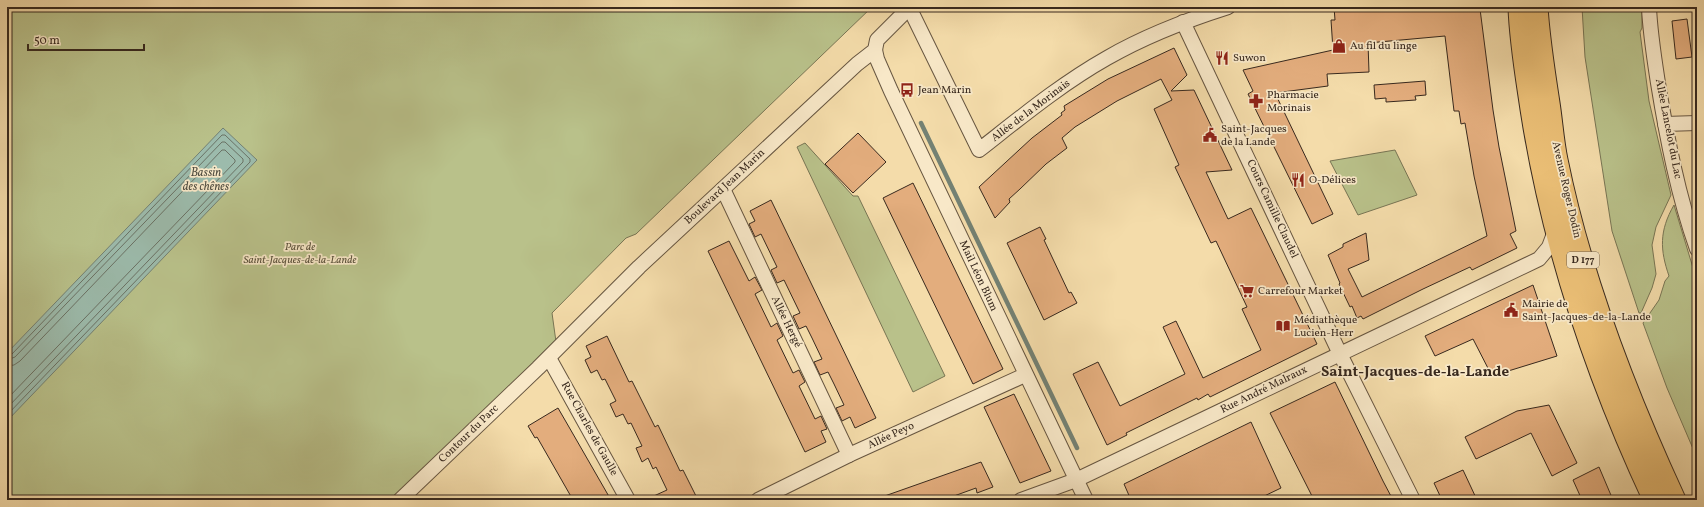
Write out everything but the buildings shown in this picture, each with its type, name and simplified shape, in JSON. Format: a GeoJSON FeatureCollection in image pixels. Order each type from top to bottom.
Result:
{"type":"FeatureCollection","features":[{"type":"Feature","properties":{"kind":"main road","name":"Avenue Roger Dodin"},"geometry":{"type":"LineString","coordinates":[[1519,7],[1526,76],[1539,161],[1555,231],[1566,270],[1603,377],[1654,500]]}},
{"type":"Feature","properties":{"kind":"main road","name":"Avenue Roger Dodin"},"geometry":{"type":"LineString","coordinates":[[1537,7],[1540,42],[1557,160],[1572,221],[1606,331],[1638,414],[1675,500]]}},
{"type":"Feature","properties":{"kind":"street","name":"Allée de la Morinais"},"geometry":{"type":"LineString","coordinates":[[909,7],[979,150],[1046,98],[1108,57],[1183,22],[1228,7]]}},
{"type":"Feature","properties":{"kind":"street","name":"Boulevard Jean Marin"},"geometry":{"type":"LineString","coordinates":[[538,368],[639,267],[857,64],[875,50],[877,40],[909,7]]}},
{"type":"Feature","properties":{"kind":"street","name":"Allée Lancelot du Lac"},"geometry":{"type":"LineString","coordinates":[[1649,7],[1650,26],[1665,124],[1681,192],[1697,249]]}},
{"type":"Feature","properties":{"kind":"street","name":"Cours Camille Claudel"},"geometry":{"type":"LineString","coordinates":[[1183,22],[1340,354],[1414,500]]}},
{"type":"Feature","properties":{"kind":"street","name":"Mail Léon Blum"},"geometry":{"type":"LineString","coordinates":[[875,50],[885,77],[1025,375],[1086,500]]}},
{"type":"Feature","properties":{"kind":"street"},"geometry":{"type":"LineString","coordinates":[[1665,124],[1697,123]]}},
{"type":"Feature","properties":{"kind":"street","name":"Allée Hergé"},"geometry":{"type":"LineString","coordinates":[[722,189],[850,455]]}},
{"type":"Feature","properties":{"kind":"street","name":"Rue André Malraux"},"geometry":{"type":"LineString","coordinates":[[1021,500],[1076,480],[1539,259],[1549,247],[1555,231]]}},
{"type":"Feature","properties":{"kind":"street","name":"Rue Charles de Gaulle"},"geometry":{"type":"LineString","coordinates":[[549,358],[628,500]]}},
{"type":"Feature","properties":{"kind":"street","name":"Contour du Parc"},"geometry":{"type":"LineString","coordinates":[[400,500],[538,368]]}},
{"type":"Feature","properties":{"kind":"street","name":"Allée Peyo"},"geometry":{"type":"LineString","coordinates":[[758,500],[850,455],[1025,375]]}},
{"type":"Feature","properties":{"kind":"green space","name":"Parc de Saint-Jacques-de-la-Lande"},"geometry":{"type":"Polygon","coordinates":[[[7,7],[872,7],[636,234],[626,238],[552,313],[557,349],[400,500],[7,500],[7,7]]]}},
{"type":"Feature","properties":{"kind":"green space"},"geometry":{"type":"Polygon","coordinates":[[[1582,7],[1642,7],[1642,28],[1640,32],[1649,101],[1671,195],[1656,227],[1652,245],[1656,274],[1652,288],[1641,313],[1639,313],[1612,231],[1585,57],[1582,7]]]}},
{"type":"Feature","properties":{"kind":"green space"},"geometry":{"type":"Polygon","coordinates":[[[805,143],[853,196],[858,196],[945,376],[913,392],[797,147],[805,143]]]}},
{"type":"Feature","properties":{"kind":"green space"},"geometry":{"type":"Polygon","coordinates":[[[1395,150],[1417,195],[1358,215],[1330,161],[1395,150]]]}},
{"type":"Feature","properties":{"kind":"green space"},"geometry":{"type":"Polygon","coordinates":[[[1674,205],[1697,281],[1697,458],[1667,388],[1643,323],[1659,300],[1665,281],[1669,276],[1664,258],[1662,240],[1669,214],[1674,205]]]}},
{"type":"Feature","properties":{"kind":"water","name":"Bassin des chênes"},"geometry":{"type":"Polygon","coordinates":[[[223,128],[257,160],[7,421],[7,353],[223,128]]]}},
{"type":"Feature","properties":{"kind":"waterway"},"geometry":{"type":"LineString","coordinates":[[921,123],[1077,448]]}},
{"type":"Feature","properties":{"kind":"place","name":"Au fil du linge"},"geometry":{"type":"Point","coordinates":[1339,46]}},
{"type":"Feature","properties":{"kind":"place","name":"Suwon"},"geometry":{"type":"Point","coordinates":[1222,58]}},
{"type":"Feature","properties":{"kind":"place","name":"Jean Marin"},"geometry":{"type":"Point","coordinates":[907,90]}},
{"type":"Feature","properties":{"kind":"place","name":"Pharmacie Morinais"},"geometry":{"type":"Point","coordinates":[1256,101]}},
{"type":"Feature","properties":{"kind":"place","name":"Saint-Jacques de la Lande"},"geometry":{"type":"Point","coordinates":[1210,135]}},
{"type":"Feature","properties":{"kind":"place","name":"O-Délices"},"geometry":{"type":"Point","coordinates":[1298,180]}},
{"type":"Feature","properties":{"kind":"place","name":"Carrefour Market"},"geometry":{"type":"Point","coordinates":[1247,291]}},
{"type":"Feature","properties":{"kind":"place","name":"Mairie de Saint-Jacques-de-la-Lande"},"geometry":{"type":"Point","coordinates":[1511,310]}},
{"type":"Feature","properties":{"kind":"place","name":"Médiathèque Lucien-Herr"},"geometry":{"type":"Point","coordinates":[1283,326]}},
{"type":"Feature","properties":{"kind":"district","name":"Saint-Jacques-de-la-Lande"},"geometry":{"type":"Point","coordinates":[1415,372]}}]}
